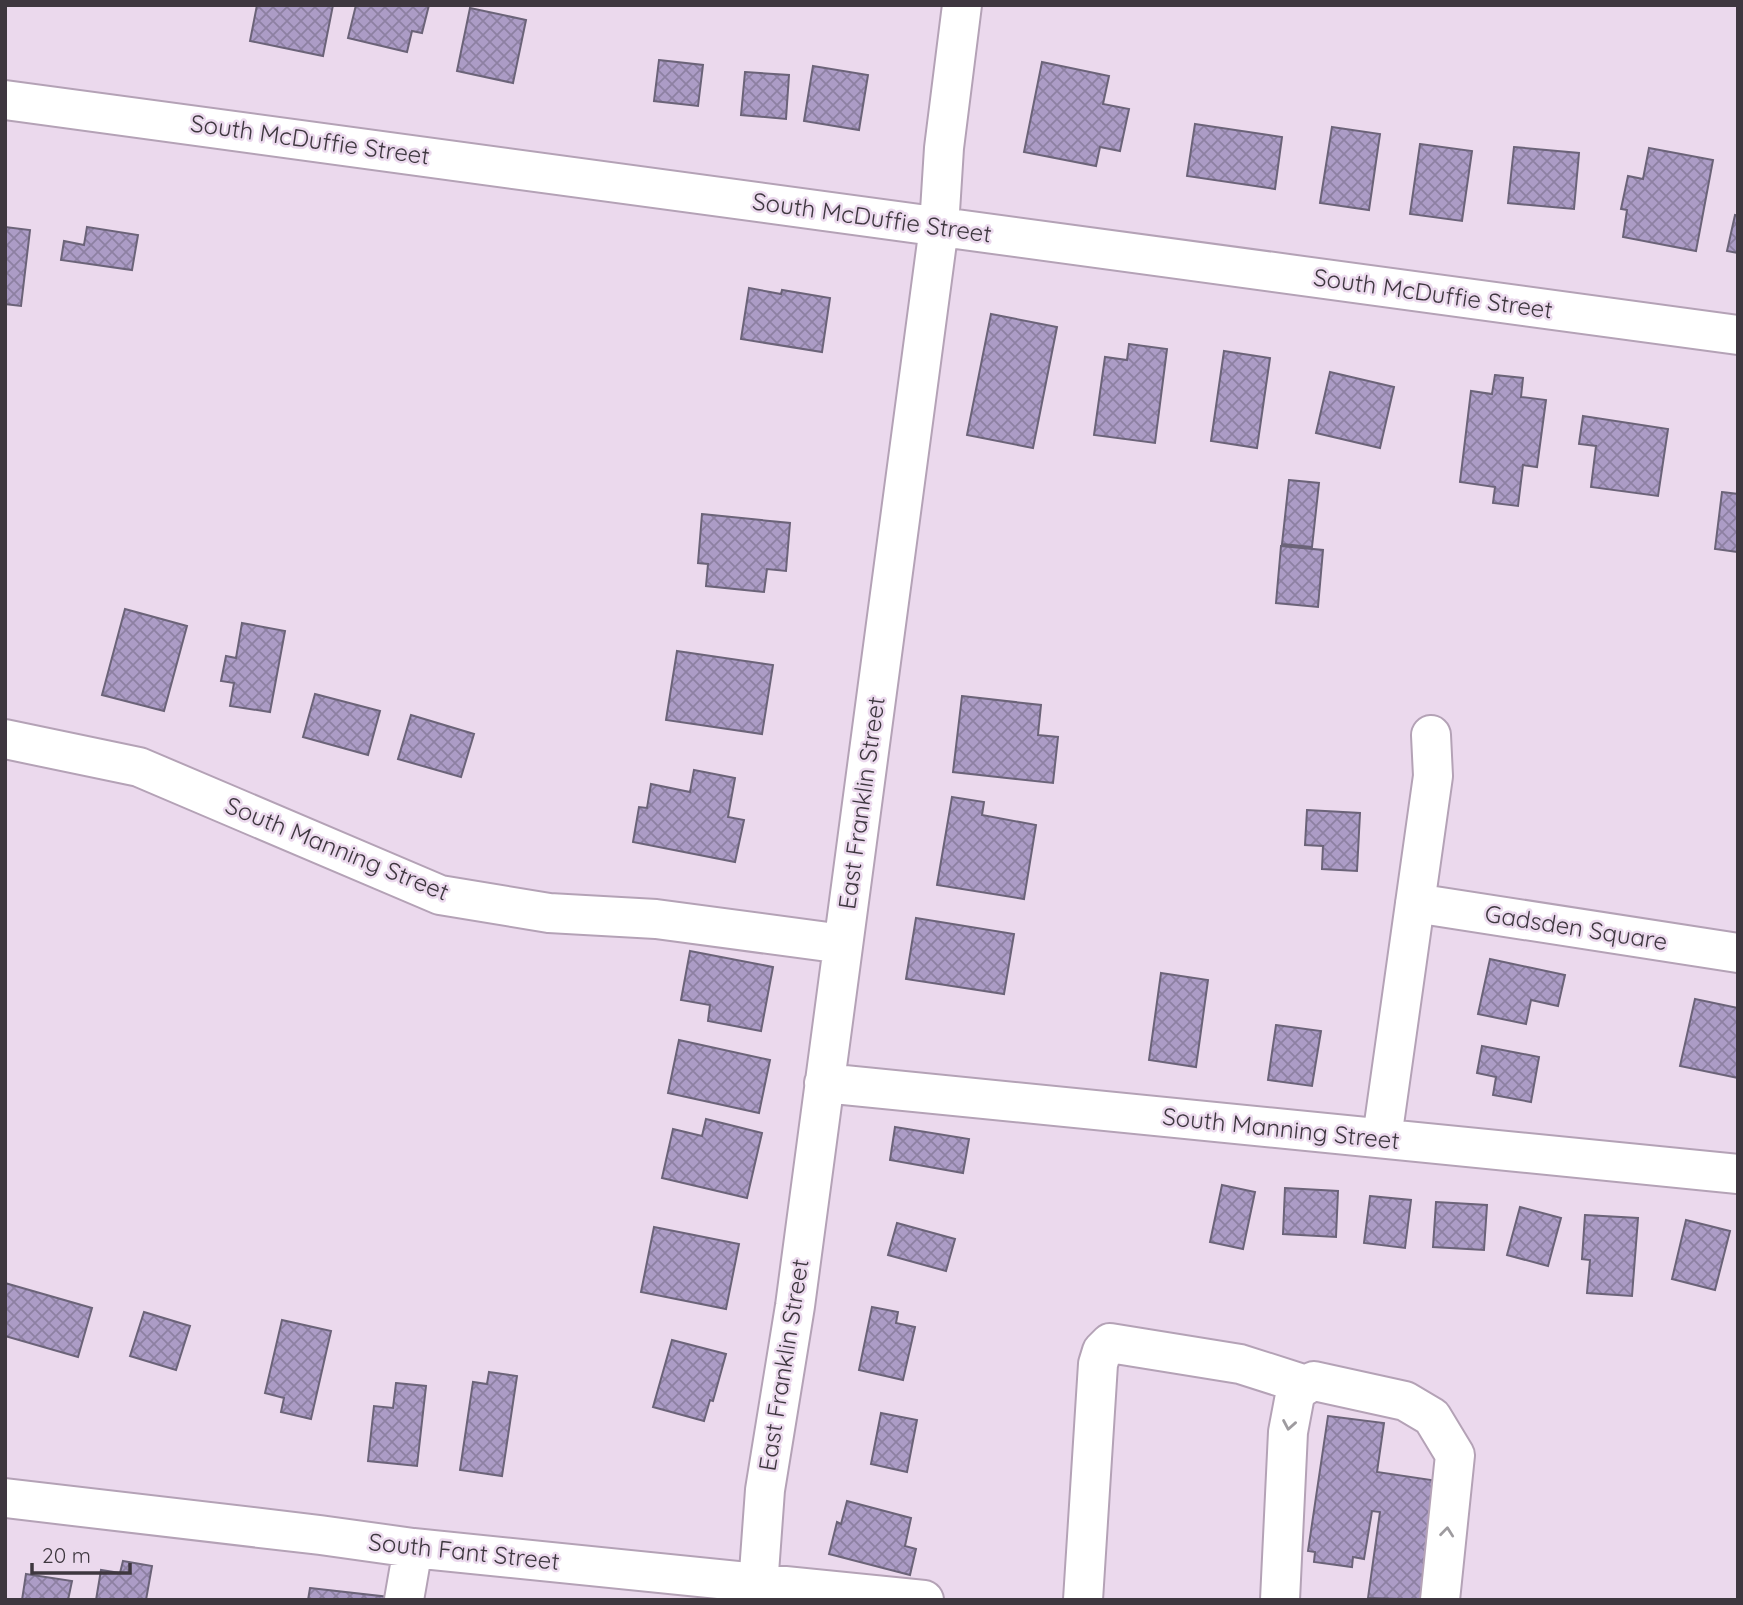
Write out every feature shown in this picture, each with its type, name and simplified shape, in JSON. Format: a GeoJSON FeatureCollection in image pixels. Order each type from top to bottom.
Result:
{"type":"FeatureCollection","features":[{"type":"Feature","properties":{"kind":"street","name":"East Franklin Street"},"geometry":{"type":"LineString","coordinates":[[758,1591],[765,1490],[795,1306],[939,227],[944,148],[962,5]]}},
{"type":"Feature","properties":{"kind":"street","name":"South McDuffie Street"},"geometry":{"type":"LineString","coordinates":[[5,100],[1738,335]]}},
{"type":"Feature","properties":{"kind":"street"},"geometry":{"type":"LineString","coordinates":[[1382,1139],[1433,776],[1431,735]]}},
{"type":"Feature","properties":{"kind":"street","name":"South Manning Street"},"geometry":{"type":"LineString","coordinates":[[5,739],[139,766],[440,895],[549,913],[656,919],[843,944]]}},
{"type":"Feature","properties":{"kind":"street","name":"Gadsden Square"},"geometry":{"type":"LineString","coordinates":[[1415,903],[1738,953]]}},
{"type":"Feature","properties":{"kind":"street","name":"South Manning Street"},"geometry":{"type":"LineString","coordinates":[[824,1083],[1738,1174]]}},
{"type":"Feature","properties":{"kind":"street"},"geometry":{"type":"LineString","coordinates":[[1083,1600],[1098,1364],[1102,1351],[1110,1343],[1240,1364],[1306,1385]]}},
{"type":"Feature","properties":{"kind":"street"},"geometry":{"type":"LineString","coordinates":[[1280,1600],[1288,1432],[1296,1395],[1314,1381],[1405,1401],[1432,1418],[1455,1455],[1440,1600]]}},
{"type":"Feature","properties":{"kind":"street","name":"South Fant Street"},"geometry":{"type":"LineString","coordinates":[[5,1498],[758,1591],[924,1600]]}},
{"type":"Feature","properties":{"kind":"street"},"geometry":{"type":"LineString","coordinates":[[404,1600],[413,1548]]}},
{"type":"Feature","properties":{"kind":"building"},"geometry":{"type":"Polygon","coordinates":[[[257,5],[333,5],[323,56],[250,41],[257,5]]]}},
{"type":"Feature","properties":{"kind":"building"},"geometry":{"type":"Polygon","coordinates":[[[356,5],[429,5],[422,33],[412,31],[407,52],[348,38],[356,5]]]}},
{"type":"Feature","properties":{"kind":"building"},"geometry":{"type":"Polygon","coordinates":[[[470,8],[526,20],[513,83],[457,71],[470,8]]]}},
{"type":"Feature","properties":{"kind":"building"},"geometry":{"type":"Polygon","coordinates":[[[659,60],[703,65],[698,106],[654,101],[659,60]]]}},
{"type":"Feature","properties":{"kind":"building"},"geometry":{"type":"Polygon","coordinates":[[[1042,62],[1109,76],[1103,104],[1129,109],[1120,151],[1100,147],[1096,166],[1024,152],[1042,62]]]}},
{"type":"Feature","properties":{"kind":"building"},"geometry":{"type":"Polygon","coordinates":[[[813,66],[868,75],[859,130],[804,121],[813,66]]]}},
{"type":"Feature","properties":{"kind":"building"},"geometry":{"type":"Polygon","coordinates":[[[745,72],[789,75],[786,119],[741,115],[745,72]]]}},
{"type":"Feature","properties":{"kind":"building"},"geometry":{"type":"Polygon","coordinates":[[[1195,124],[1282,137],[1275,189],[1187,176],[1195,124]]]}},
{"type":"Feature","properties":{"kind":"building"},"geometry":{"type":"Polygon","coordinates":[[[1332,127],[1380,134],[1369,210],[1320,203],[1332,127]]]}},
{"type":"Feature","properties":{"kind":"building"},"geometry":{"type":"Polygon","coordinates":[[[1420,144],[1472,151],[1462,221],[1410,214],[1420,144]]]}},
{"type":"Feature","properties":{"kind":"building"},"geometry":{"type":"Polygon","coordinates":[[[1514,147],[1579,153],[1574,209],[1508,203],[1514,147]]]}},
{"type":"Feature","properties":{"kind":"building"},"geometry":{"type":"Polygon","coordinates":[[[1649,148],[1713,160],[1696,251],[1623,237],[1627,210],[1621,209],[1628,176],[1643,179],[1649,148]]]}},
{"type":"Feature","properties":{"kind":"building"},"geometry":{"type":"Polygon","coordinates":[[[1735,215],[1738,216],[1738,253],[1727,251],[1735,215]]]}},
{"type":"Feature","properties":{"kind":"building"},"geometry":{"type":"Polygon","coordinates":[[[5,227],[30,230],[21,306],[5,304],[5,227]]]}},
{"type":"Feature","properties":{"kind":"building"},"geometry":{"type":"Polygon","coordinates":[[[87,227],[138,235],[132,270],[61,260],[64,241],[84,245],[87,227]]]}},
{"type":"Feature","properties":{"kind":"building"},"geometry":{"type":"Polygon","coordinates":[[[749,288],[830,298],[822,352],[741,339],[749,288]]]}},
{"type":"Feature","properties":{"kind":"building"},"geometry":{"type":"Polygon","coordinates":[[[991,314],[1057,327],[1033,448],[967,435],[991,314]]]}},
{"type":"Feature","properties":{"kind":"building"},"geometry":{"type":"Polygon","coordinates":[[[1129,344],[1167,349],[1155,443],[1094,435],[1105,357],[1127,360],[1129,344]]]}},
{"type":"Feature","properties":{"kind":"building"},"geometry":{"type":"Polygon","coordinates":[[[1224,351],[1270,358],[1257,448],[1211,441],[1224,351]]]}},
{"type":"Feature","properties":{"kind":"building"},"geometry":{"type":"Polygon","coordinates":[[[1330,372],[1394,387],[1380,448],[1316,433],[1330,372]]]}},
{"type":"Feature","properties":{"kind":"building"},"geometry":{"type":"Polygon","coordinates":[[[1495,375],[1523,378],[1521,397],[1546,400],[1537,467],[1523,465],[1518,506],[1493,503],[1495,487],[1460,482],[1471,391],[1492,394],[1495,375]]]}},
{"type":"Feature","properties":{"kind":"building"},"geometry":{"type":"Polygon","coordinates":[[[1583,416],[1668,429],[1658,496],[1591,487],[1596,446],[1579,444],[1583,416]]]}},
{"type":"Feature","properties":{"kind":"building"},"geometry":{"type":"Polygon","coordinates":[[[1289,480],[1319,483],[1312,547],[1282,544],[1289,480]]]}},
{"type":"Feature","properties":{"kind":"building"},"geometry":{"type":"Polygon","coordinates":[[[1722,492],[1738,494],[1738,552],[1715,549],[1722,492]]]}},
{"type":"Feature","properties":{"kind":"building"},"geometry":{"type":"Polygon","coordinates":[[[702,514],[790,523],[786,571],[767,569],[764,592],[706,586],[708,564],[698,563],[702,514]]]}},
{"type":"Feature","properties":{"kind":"building"},"geometry":{"type":"Polygon","coordinates":[[[1281,546],[1323,550],[1318,607],[1276,603],[1281,546]]]}},
{"type":"Feature","properties":{"kind":"building"},"geometry":{"type":"Polygon","coordinates":[[[125,609],[187,626],[164,711],[102,695],[125,609]]]}},
{"type":"Feature","properties":{"kind":"building"},"geometry":{"type":"Polygon","coordinates":[[[242,623],[285,631],[270,712],[230,706],[234,683],[221,681],[226,656],[236,658],[242,623]]]}},
{"type":"Feature","properties":{"kind":"building"},"geometry":{"type":"Polygon","coordinates":[[[677,651],[773,665],[762,734],[666,720],[677,651]]]}},
{"type":"Feature","properties":{"kind":"building"},"geometry":{"type":"Polygon","coordinates":[[[315,694],[380,711],[368,755],[303,737],[315,694]]]}},
{"type":"Feature","properties":{"kind":"building"},"geometry":{"type":"Polygon","coordinates":[[[962,696],[1041,705],[1038,735],[1058,737],[1053,783],[953,772],[962,696]]]}},
{"type":"Feature","properties":{"kind":"building"},"geometry":{"type":"Polygon","coordinates":[[[411,715],[474,734],[461,777],[398,759],[411,715]]]}},
{"type":"Feature","properties":{"kind":"building"},"geometry":{"type":"Polygon","coordinates":[[[694,770],[735,778],[728,817],[744,820],[735,862],[633,842],[639,807],[647,808],[651,784],[690,792],[694,770]]]}},
{"type":"Feature","properties":{"kind":"building"},"geometry":{"type":"Polygon","coordinates":[[[952,797],[984,802],[982,815],[1036,825],[1024,899],[937,885],[952,797]]]}},
{"type":"Feature","properties":{"kind":"building"},"geometry":{"type":"Polygon","coordinates":[[[1307,810],[1360,813],[1357,871],[1322,869],[1323,846],[1305,845],[1307,810]]]}},
{"type":"Feature","properties":{"kind":"building"},"geometry":{"type":"Polygon","coordinates":[[[916,918],[1014,934],[1004,994],[906,979],[916,918]]]}},
{"type":"Feature","properties":{"kind":"building"},"geometry":{"type":"Polygon","coordinates":[[[690,951],[773,967],[761,1031],[708,1021],[710,1005],[681,1000],[690,951]]]}},
{"type":"Feature","properties":{"kind":"building"},"geometry":{"type":"Polygon","coordinates":[[[1490,959],[1565,975],[1558,1006],[1531,1000],[1526,1024],[1478,1014],[1490,959]]]}},
{"type":"Feature","properties":{"kind":"building"},"geometry":{"type":"Polygon","coordinates":[[[1161,973],[1208,980],[1196,1067],[1149,1060],[1161,973]]]}},
{"type":"Feature","properties":{"kind":"building"},"geometry":{"type":"Polygon","coordinates":[[[1695,999],[1738,1008],[1738,1078],[1680,1066],[1695,999]]]}},
{"type":"Feature","properties":{"kind":"building"},"geometry":{"type":"Polygon","coordinates":[[[1276,1025],[1321,1031],[1312,1086],[1268,1080],[1276,1025]]]}},
{"type":"Feature","properties":{"kind":"building"},"geometry":{"type":"Polygon","coordinates":[[[679,1040],[770,1060],[759,1113],[668,1093],[679,1040]]]}},
{"type":"Feature","properties":{"kind":"building"},"geometry":{"type":"Polygon","coordinates":[[[1482,1046],[1539,1057],[1531,1102],[1493,1095],[1496,1077],[1477,1073],[1482,1046]]]}},
{"type":"Feature","properties":{"kind":"building"},"geometry":{"type":"Polygon","coordinates":[[[706,1119],[762,1133],[747,1198],[662,1178],[673,1129],[702,1136],[706,1119]]]}},
{"type":"Feature","properties":{"kind":"building"},"geometry":{"type":"Polygon","coordinates":[[[895,1127],[969,1139],[963,1173],[890,1160],[895,1127]]]}},
{"type":"Feature","properties":{"kind":"building"},"geometry":{"type":"Polygon","coordinates":[[[1222,1185],[1255,1192],[1243,1249],[1210,1242],[1222,1185]]]}},
{"type":"Feature","properties":{"kind":"building"},"geometry":{"type":"Polygon","coordinates":[[[1285,1188],[1338,1191],[1336,1237],[1283,1234],[1285,1188]]]}},
{"type":"Feature","properties":{"kind":"building"},"geometry":{"type":"Polygon","coordinates":[[[1370,1196],[1411,1200],[1405,1248],[1364,1243],[1370,1196]]]}},
{"type":"Feature","properties":{"kind":"building"},"geometry":{"type":"Polygon","coordinates":[[[1436,1202],[1487,1205],[1484,1250],[1433,1247],[1436,1202]]]}},
{"type":"Feature","properties":{"kind":"building"},"geometry":{"type":"Polygon","coordinates":[[[1520,1207],[1561,1218],[1548,1266],[1507,1255],[1520,1207]]]}},
{"type":"Feature","properties":{"kind":"building"},"geometry":{"type":"Polygon","coordinates":[[[1585,1215],[1638,1218],[1632,1296],[1587,1293],[1590,1260],[1582,1259],[1585,1215]]]}},
{"type":"Feature","properties":{"kind":"building"},"geometry":{"type":"Polygon","coordinates":[[[1686,1220],[1730,1231],[1715,1290],[1672,1279],[1686,1220]]]}},
{"type":"Feature","properties":{"kind":"building"},"geometry":{"type":"Polygon","coordinates":[[[897,1223],[955,1239],[946,1271],[888,1255],[897,1223]]]}},
{"type":"Feature","properties":{"kind":"building"},"geometry":{"type":"Polygon","coordinates":[[[654,1227],[739,1244],[726,1309],[641,1292],[654,1227]]]}},
{"type":"Feature","properties":{"kind":"building"},"geometry":{"type":"Polygon","coordinates":[[[5,1283],[92,1308],[78,1357],[5,1336],[5,1283]]]}},
{"type":"Feature","properties":{"kind":"building"},"geometry":{"type":"Polygon","coordinates":[[[872,1307],[898,1312],[896,1323],[915,1327],[903,1380],[859,1370],[872,1307]]]}},
{"type":"Feature","properties":{"kind":"building"},"geometry":{"type":"Polygon","coordinates":[[[144,1312],[190,1326],[176,1370],[130,1356],[144,1312]]]}},
{"type":"Feature","properties":{"kind":"building"},"geometry":{"type":"Polygon","coordinates":[[[282,1320],[331,1331],[311,1419],[281,1412],[284,1398],[265,1393],[282,1320]]]}},
{"type":"Feature","properties":{"kind":"building"},"geometry":{"type":"Polygon","coordinates":[[[672,1340],[726,1354],[713,1401],[710,1400],[704,1421],[653,1407],[672,1340]]]}},
{"type":"Feature","properties":{"kind":"building"},"geometry":{"type":"Polygon","coordinates":[[[489,1372],[517,1376],[502,1476],[460,1470],[473,1382],[487,1384],[489,1372]]]}},
{"type":"Feature","properties":{"kind":"building"},"geometry":{"type":"Polygon","coordinates":[[[396,1383],[426,1386],[417,1466],[368,1461],[374,1406],[393,1408],[396,1383]]]}},
{"type":"Feature","properties":{"kind":"building"},"geometry":{"type":"Polygon","coordinates":[[[881,1413],[917,1420],[907,1472],[871,1464],[881,1413]]]}},
{"type":"Feature","properties":{"kind":"building"},"geometry":{"type":"Polygon","coordinates":[[[1328,1416],[1384,1423],[1377,1472],[1438,1481],[1430,1600],[1368,1598],[1380,1512],[1372,1511],[1364,1559],[1353,1557],[1352,1567],[1314,1562],[1315,1552],[1308,1551],[1328,1416]]]}},
{"type":"Feature","properties":{"kind":"building"},"geometry":{"type":"Polygon","coordinates":[[[847,1501],[911,1518],[905,1546],[916,1549],[910,1575],[829,1554],[837,1522],[841,1524],[847,1501]]]}},
{"type":"Feature","properties":{"kind":"building"},"geometry":{"type":"Polygon","coordinates":[[[123,1561],[152,1566],[146,1600],[96,1600],[101,1570],[120,1573],[123,1561]]]}},
{"type":"Feature","properties":{"kind":"building"},"geometry":{"type":"Polygon","coordinates":[[[26,1574],[72,1581],[68,1600],[22,1600],[26,1574]]]}},
{"type":"Feature","properties":{"kind":"building"},"geometry":{"type":"Polygon","coordinates":[[[310,1588],[389,1597],[389,1600],[308,1600],[310,1588]]]}}]}
